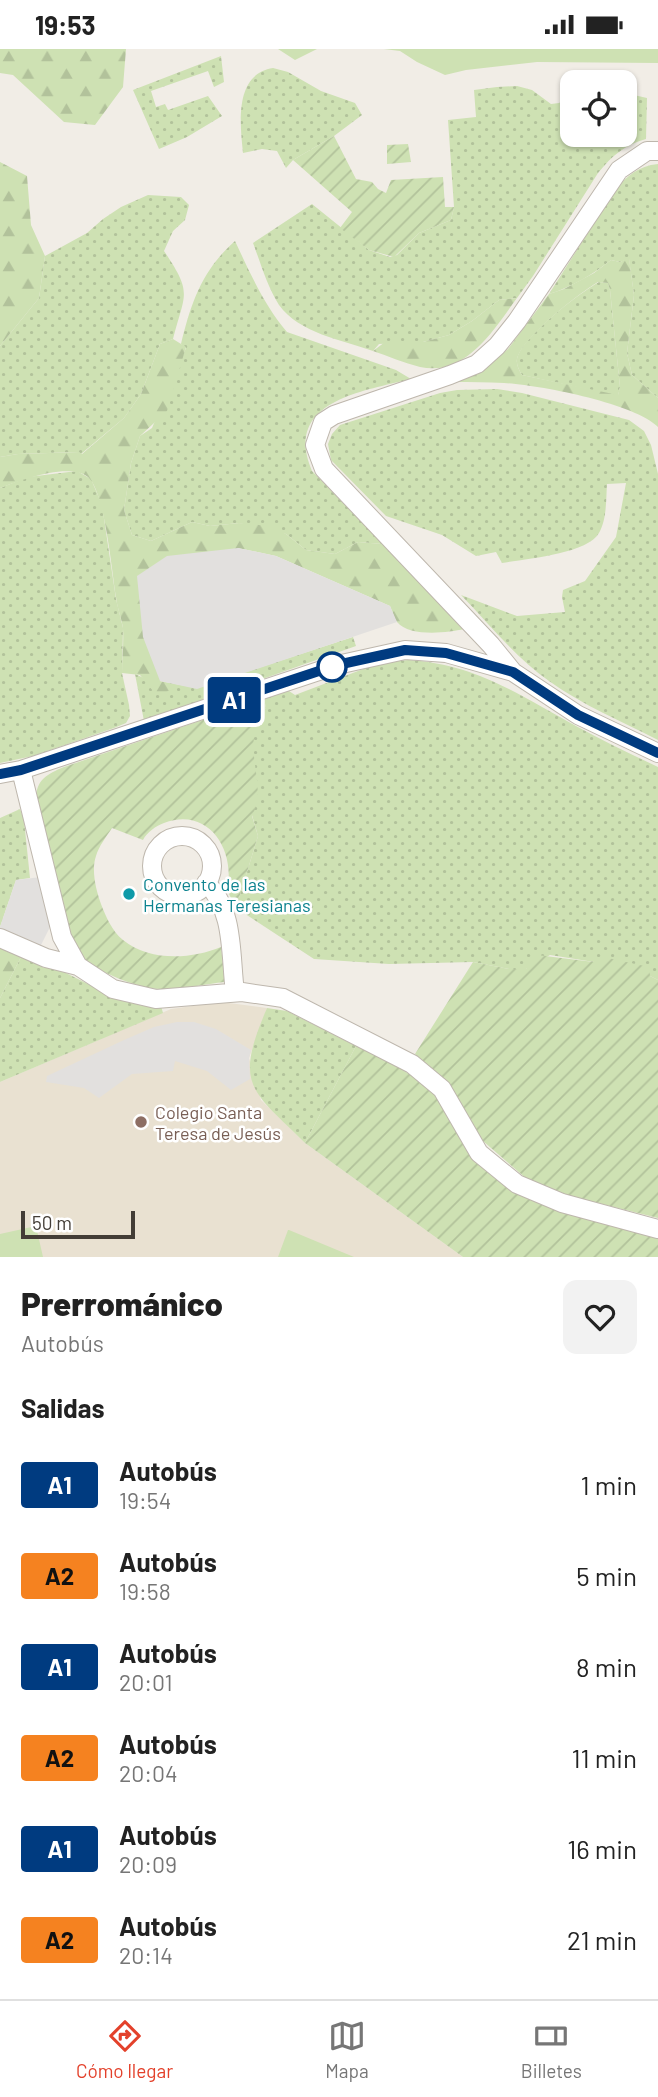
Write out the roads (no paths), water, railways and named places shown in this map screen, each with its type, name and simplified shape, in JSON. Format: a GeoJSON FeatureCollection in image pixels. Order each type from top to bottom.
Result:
{"type":"FeatureCollection","features":[{"type":"Feature","properties":{"kind":"street"},"geometry":{"type":"LineString","coordinates":[[658,151],[648,151],[633,159],[614,176],[517,321],[497,346],[477,363],[450,375],[334,415],[323,422],[315,445],[324,469],[491,645],[513,672],[578,715],[658,753]]}},
{"type":"Feature","properties":{"kind":"street"},"geometry":{"type":"LineString","coordinates":[[0,773],[21,770],[337,665],[405,650],[446,653],[513,672]]}},
{"type":"Feature","properties":{"kind":"street"},"geometry":{"type":"LineString","coordinates":[[21,770],[62,937],[78,966]]}},
{"type":"Feature","properties":{"kind":"street"},"geometry":{"type":"LineString","coordinates":[[206,883],[221,901],[226,915],[235,992]]}},
{"type":"Feature","properties":{"kind":"street"},"geometry":{"type":"LineString","coordinates":[[0,938],[46,958],[78,966],[113,989],[156,999],[235,992],[283,998],[412,1063],[442,1089],[479,1153],[517,1184],[562,1203],[658,1229]]}},
{"type":"Feature","properties":{"kind":"place","name":"Convento de las Hermanas Teresianas"},"geometry":{"type":"Point","coordinates":[129,894]}},
{"type":"Feature","properties":{"kind":"place","name":"Colegio Santa Teresa de Jesús"},"geometry":{"type":"Point","coordinates":[141,1122]}}]}
